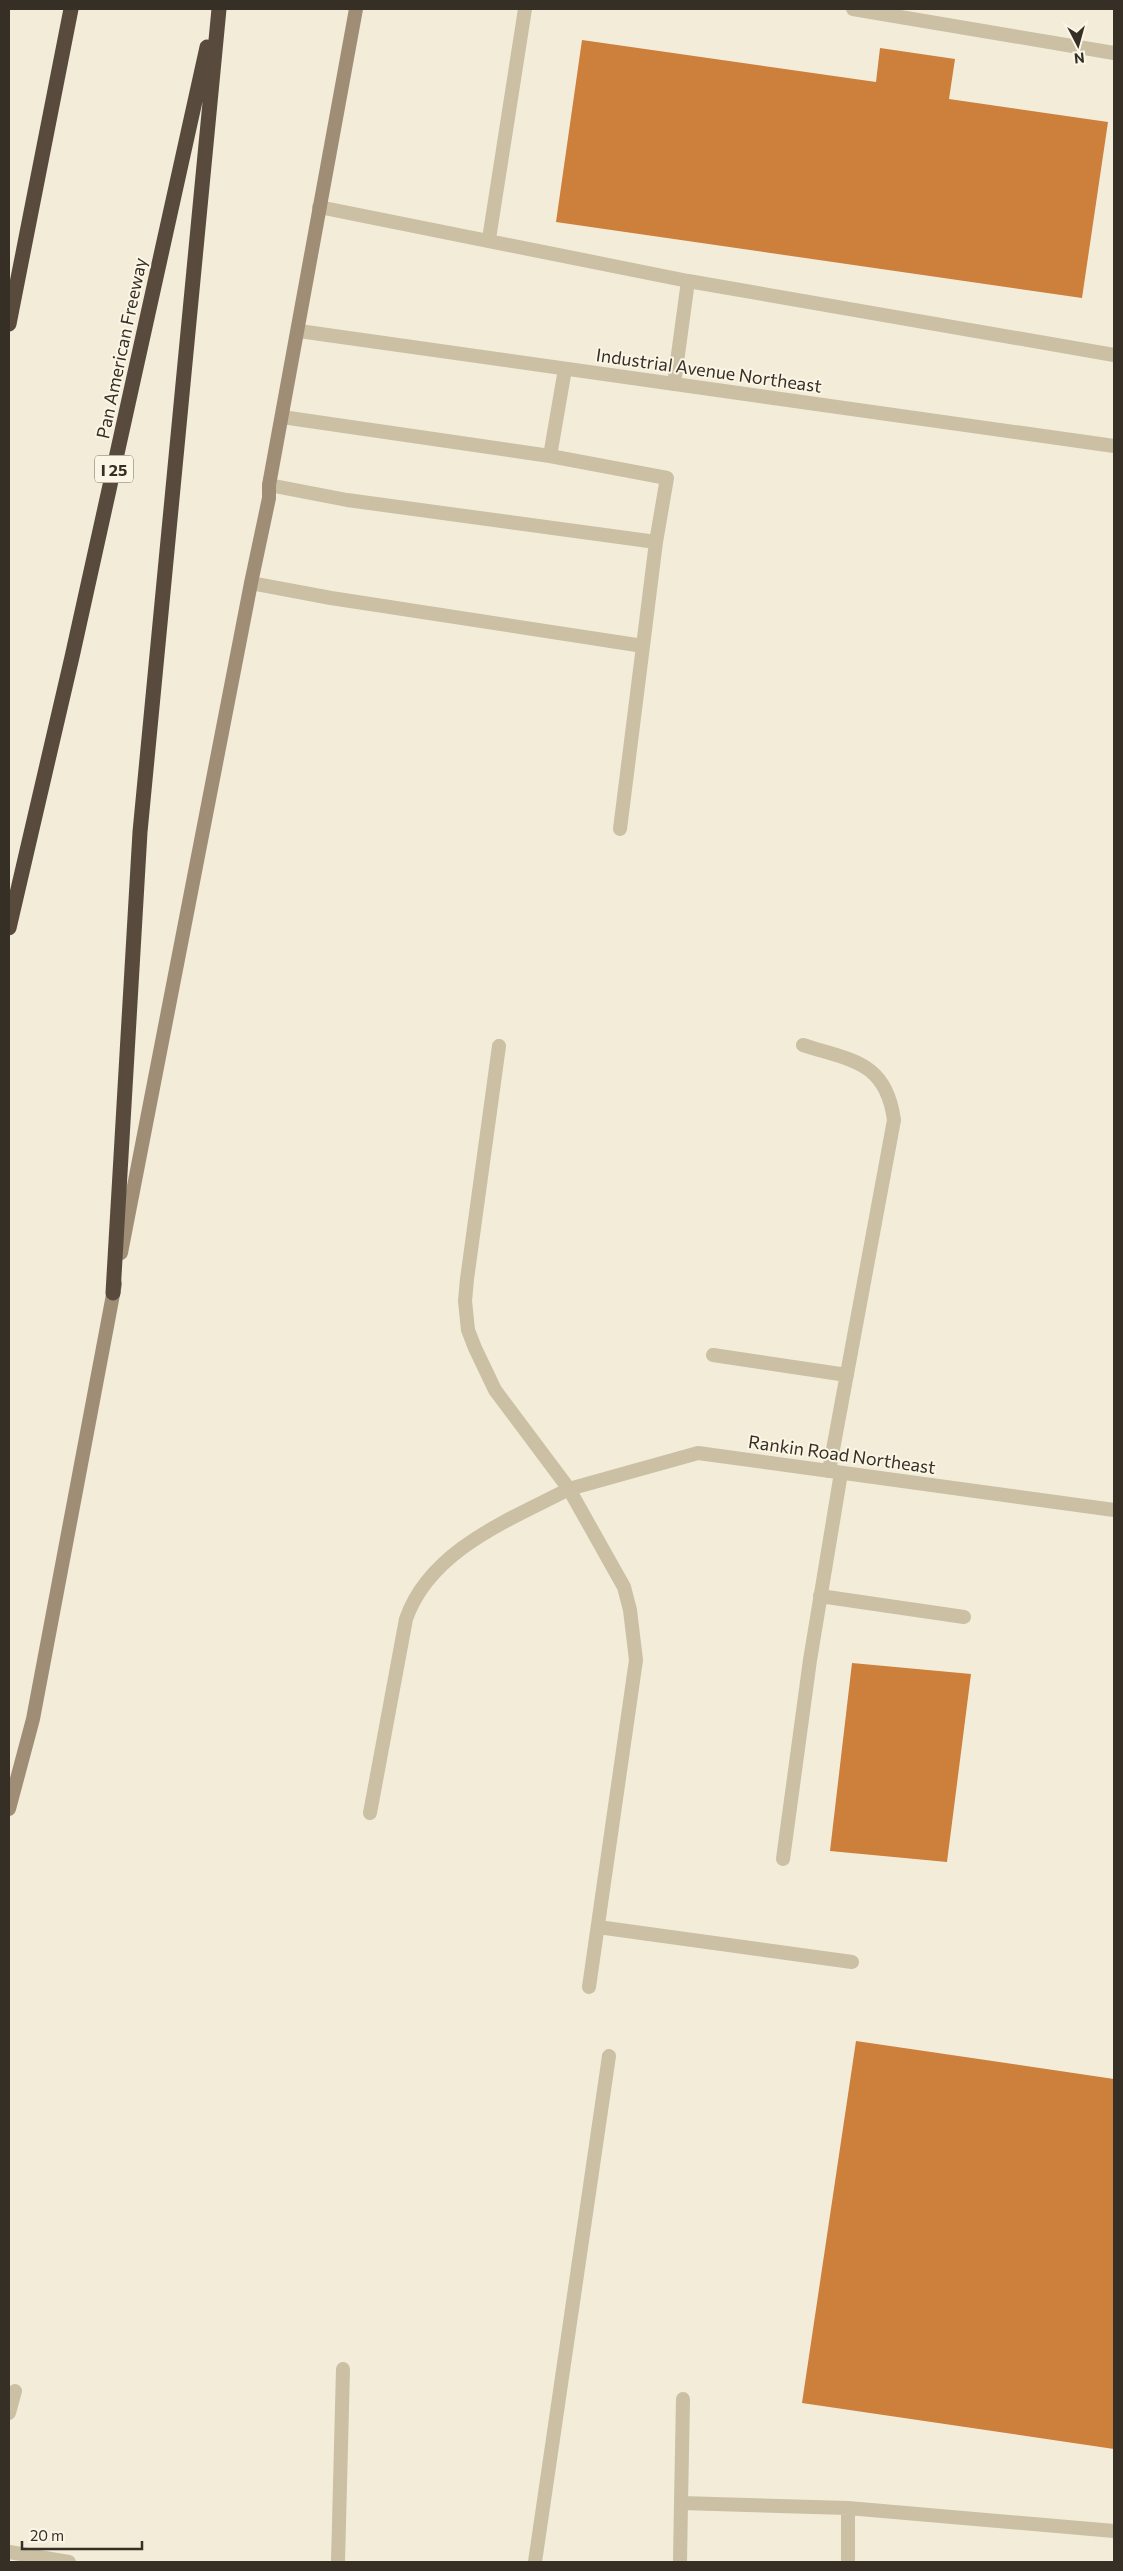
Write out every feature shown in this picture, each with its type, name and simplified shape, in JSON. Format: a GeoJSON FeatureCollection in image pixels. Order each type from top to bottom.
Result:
{"type":"FeatureCollection","features":[{"type":"Feature","properties":{"kind":"highway"},"geometry":{"type":"LineString","coordinates":[[9,324],[71,9]]}},
{"type":"Feature","properties":{"kind":"highway"},"geometry":{"type":"LineString","coordinates":[[113,1293],[140,832],[217,9]]}},
{"type":"Feature","properties":{"kind":"highway","name":"Pan American Freeway"},"geometry":{"type":"LineString","coordinates":[[9,928],[72,657],[217,9]]}},
{"type":"Feature","properties":{"kind":"main road"},"geometry":{"type":"LineString","coordinates":[[9,1810],[33,1719],[113,1293],[251,583],[270,498],[269,485],[299,331],[319,207],[356,9]]}},
{"type":"Feature","properties":{"kind":"street"},"geometry":{"type":"LineString","coordinates":[[489,239],[525,9]]}},
{"type":"Feature","properties":{"kind":"street"},"geometry":{"type":"LineString","coordinates":[[853,9],[1114,53]]}},
{"type":"Feature","properties":{"kind":"street"},"geometry":{"type":"LineString","coordinates":[[319,207],[489,239],[688,282],[1114,355]]}},
{"type":"Feature","properties":{"kind":"street"},"geometry":{"type":"LineString","coordinates":[[674,384],[688,282]]}},
{"type":"Feature","properties":{"kind":"street","name":"Industrial Avenue Northeast"},"geometry":{"type":"LineString","coordinates":[[299,331],[1114,446]]}},
{"type":"Feature","properties":{"kind":"street"},"geometry":{"type":"LineString","coordinates":[[550,456],[565,369]]}},
{"type":"Feature","properties":{"kind":"street"},"geometry":{"type":"LineString","coordinates":[[282,417],[550,456],[667,478],[656,542],[620,829]]}},
{"type":"Feature","properties":{"kind":"street"},"geometry":{"type":"LineString","coordinates":[[269,485],[347,500],[656,542]]}},
{"type":"Feature","properties":{"kind":"street"},"geometry":{"type":"LineString","coordinates":[[251,583],[331,598],[643,646]]}},
{"type":"Feature","properties":{"kind":"street"},"geometry":{"type":"LineString","coordinates":[[783,1859],[820,1596],[847,1375],[894,1120],[892,1102],[883,1082],[872,1071],[859,1063],[803,1045]]}},
{"type":"Feature","properties":{"kind":"street"},"geometry":{"type":"LineString","coordinates":[[500,1046],[467,1279],[465,1301],[468,1330],[495,1390],[569,1489],[624,1587],[634,1631],[636,1660],[589,1987]]}},
{"type":"Feature","properties":{"kind":"street"},"geometry":{"type":"LineString","coordinates":[[713,1356],[847,1375]]}},
{"type":"Feature","properties":{"kind":"street","name":"Rankin Road Northeast"},"geometry":{"type":"LineString","coordinates":[[370,1812],[406,1619],[413,1600],[448,1561],[481,1533],[569,1489],[698,1453],[1114,1510]]}},
{"type":"Feature","properties":{"kind":"street"},"geometry":{"type":"LineString","coordinates":[[820,1596],[964,1617]]}},
{"type":"Feature","properties":{"kind":"street"},"geometry":{"type":"LineString","coordinates":[[598,1927],[852,1962]]}},
{"type":"Feature","properties":{"kind":"street"},"geometry":{"type":"LineString","coordinates":[[535,2562],[609,2056]]}},
{"type":"Feature","properties":{"kind":"street"},"geometry":{"type":"LineString","coordinates":[[338,2562],[343,2369]]}},
{"type":"Feature","properties":{"kind":"street"},"geometry":{"type":"LineString","coordinates":[[9,2413],[15,2391]]}},
{"type":"Feature","properties":{"kind":"street"},"geometry":{"type":"LineString","coordinates":[[680,2562],[684,2399]]}},
{"type":"Feature","properties":{"kind":"street"},"geometry":{"type":"LineString","coordinates":[[681,2503],[848,2508],[1114,2531]]}},
{"type":"Feature","properties":{"kind":"street"},"geometry":{"type":"LineString","coordinates":[[848,2508],[848,2562]]}},
{"type":"Feature","properties":{"kind":"street"},"geometry":{"type":"LineString","coordinates":[[9,2552],[69,2562]]}},
{"type":"Feature","properties":{"kind":"building"},"geometry":{"type":"Polygon","coordinates":[[[582,40],[876,82],[880,48],[955,59],[949,99],[1108,122],[1082,298],[556,222],[582,40]]]}},
{"type":"Feature","properties":{"kind":"building"},"geometry":{"type":"Polygon","coordinates":[[[852,1663],[971,1674],[947,1862],[830,1851],[852,1663]]]}},
{"type":"Feature","properties":{"kind":"building"},"geometry":{"type":"Polygon","coordinates":[[[856,2041],[1114,2079],[1114,2449],[802,2403],[856,2041]]]}}]}
